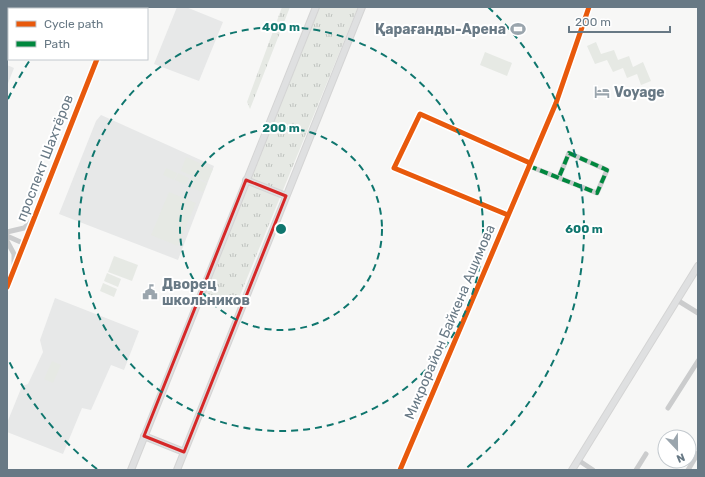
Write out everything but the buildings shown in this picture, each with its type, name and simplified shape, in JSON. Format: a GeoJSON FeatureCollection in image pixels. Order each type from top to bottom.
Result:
{"type":"FeatureCollection","features":[{"type":"Feature","properties":{"kind":"main road"},"geometry":{"type":"LineString","coordinates":[[131,470],[316,7]]}},
{"type":"Feature","properties":{"kind":"main road"},"geometry":{"type":"LineString","coordinates":[[176,470],[362,7]]}},
{"type":"Feature","properties":{"kind":"main road"},"geometry":{"type":"LineString","coordinates":[[246,180],[286,196]]}},
{"type":"Feature","properties":{"kind":"main road"},"geometry":{"type":"LineString","coordinates":[[572,470],[698,266]]}},
{"type":"Feature","properties":{"kind":"main road"},"geometry":{"type":"LineString","coordinates":[[144,436],[184,452]]}},
{"type":"Feature","properties":{"kind":"street","name":"Микрорайон Байкена Ашимова"},"geometry":{"type":"LineString","coordinates":[[400,470],[559,94],[589,7]]}},
{"type":"Feature","properties":{"kind":"street","name":"проспект Шахтёров"},"geometry":{"type":"LineString","coordinates":[[7,288],[97,60]]}},
{"type":"Feature","properties":{"kind":"street"},"geometry":{"type":"LineString","coordinates":[[508,215],[394,168],[420,114],[529,165],[597,193],[607,170],[569,153],[559,177]]}},
{"type":"Feature","properties":{"kind":"street"},"geometry":{"type":"LineString","coordinates":[[7,232],[24,228],[35,218]]}},
{"type":"Feature","properties":{"kind":"street"},"geometry":{"type":"LineString","coordinates":[[7,236],[25,244]]}},
{"type":"Feature","properties":{"kind":"street"},"geometry":{"type":"LineString","coordinates":[[7,241],[14,254],[14,270]]}},
{"type":"Feature","properties":{"kind":"street"},"geometry":{"type":"LineString","coordinates":[[677,300],[698,313]]}},
{"type":"Feature","properties":{"kind":"street"},"geometry":{"type":"LineString","coordinates":[[668,408],[698,361]]}},
{"type":"Feature","properties":{"kind":"street"},"geometry":{"type":"LineString","coordinates":[[688,470],[698,453]]}},
{"type":"Feature","properties":{"kind":"street"},"geometry":{"type":"LineString","coordinates":[[636,470],[646,454]]}},
{"type":"Feature","properties":{"kind":"street"},"geometry":{"type":"LineString","coordinates":[[578,460],[593,470]]}},
{"type":"Feature","properties":{"kind":"highlighted area"},"geometry":{"type":"Polygon","coordinates":[[[246,180],[286,196],[184,452],[144,436],[246,180]]]}},
{"type":"Feature","properties":{"kind":"shaded area"},"geometry":{"type":"Polygon","coordinates":[[[177,7],[186,7],[223,22],[199,81],[154,64],[177,7]]]}},
{"type":"Feature","properties":{"kind":"shaded area"},"geometry":{"type":"Polygon","coordinates":[[[7,65],[14,68],[7,86],[7,65]]]}},
{"type":"Feature","properties":{"kind":"shaded area"},"geometry":{"type":"Polygon","coordinates":[[[101,115],[214,166],[178,260],[59,214],[96,121],[101,115]]]}},
{"type":"Feature","properties":{"kind":"shaded area"},"geometry":{"type":"Polygon","coordinates":[[[55,298],[139,331],[124,370],[111,365],[91,410],[82,408],[63,454],[7,432],[7,423],[22,386],[28,384],[43,352],[40,340],[55,298]]]}},
{"type":"Feature","properties":{"kind":"green space"},"geometry":{"type":"Polygon","coordinates":[[[282,7],[290,7],[250,109],[247,102],[282,7]]]}},
{"type":"Feature","properties":{"kind":"green space"},"geometry":{"type":"Polygon","coordinates":[[[318,7],[358,7],[236,305],[203,292],[318,7]]]}},
{"type":"Feature","properties":{"kind":"green space"},"geometry":{"type":"Polygon","coordinates":[[[596,42],[601,54],[614,50],[618,60],[629,56],[633,67],[643,62],[651,81],[641,85],[637,74],[627,78],[623,68],[613,72],[607,60],[595,64],[587,46],[596,42]]]}},
{"type":"Feature","properties":{"kind":"green space"},"geometry":{"type":"Polygon","coordinates":[[[485,52],[512,63],[507,76],[480,65],[485,52]]]}},
{"type":"Feature","properties":{"kind":"green space"},"geometry":{"type":"Polygon","coordinates":[[[186,157],[213,169],[207,182],[181,171],[186,157]]]}},
{"type":"Feature","properties":{"kind":"green space"},"geometry":{"type":"Polygon","coordinates":[[[166,168],[177,173],[174,180],[163,175],[166,168]]]}},
{"type":"Feature","properties":{"kind":"green space"},"geometry":{"type":"Polygon","coordinates":[[[178,173],[189,178],[186,185],[175,180],[178,173]]]}},
{"type":"Feature","properties":{"kind":"green space"},"geometry":{"type":"Polygon","coordinates":[[[192,177],[207,183],[203,192],[189,187],[192,177]]]}},
{"type":"Feature","properties":{"kind":"green space"},"geometry":{"type":"Polygon","coordinates":[[[169,192],[196,203],[178,246],[151,235],[169,192]]]}},
{"type":"Feature","properties":{"kind":"green space"},"geometry":{"type":"Polygon","coordinates":[[[114,256],[138,265],[132,281],[108,272],[114,256]]]}},
{"type":"Feature","properties":{"kind":"green space"},"geometry":{"type":"Polygon","coordinates":[[[107,273],[121,279],[118,287],[104,281],[107,273]]]}},
{"type":"Feature","properties":{"kind":"green space"},"geometry":{"type":"Polygon","coordinates":[[[103,283],[117,289],[114,297],[100,291],[103,283]]]}},
{"type":"Feature","properties":{"kind":"green space"},"geometry":{"type":"Polygon","coordinates":[[[52,361],[61,365],[53,383],[44,379],[52,361]]]}},
{"type":"Feature","properties":{"kind":"marked path"},"geometry":{"type":"LineString","coordinates":[[529,166],[597,193],[607,170],[569,153],[559,177]]}},
{"type":"Feature","properties":{"kind":"cycle path"},"geometry":{"type":"LineString","coordinates":[[400,470],[556,103],[589,7]]}},
{"type":"Feature","properties":{"kind":"cycle path"},"geometry":{"type":"LineString","coordinates":[[7,287],[97,60]]}},
{"type":"Feature","properties":{"kind":"cycle path"},"geometry":{"type":"LineString","coordinates":[[508,215],[394,168],[420,114],[530,163]]}},
{"type":"Feature","properties":{"kind":"place","name":"Қарағанды-Арена"},"geometry":{"type":"Point","coordinates":[518,29]}},
{"type":"Feature","properties":{"kind":"place","name":"Voyage"},"geometry":{"type":"Point","coordinates":[602,92]}},
{"type":"Feature","properties":{"kind":"place","name":"Дворец школьников"},"geometry":{"type":"Point","coordinates":[150,292]}}]}
